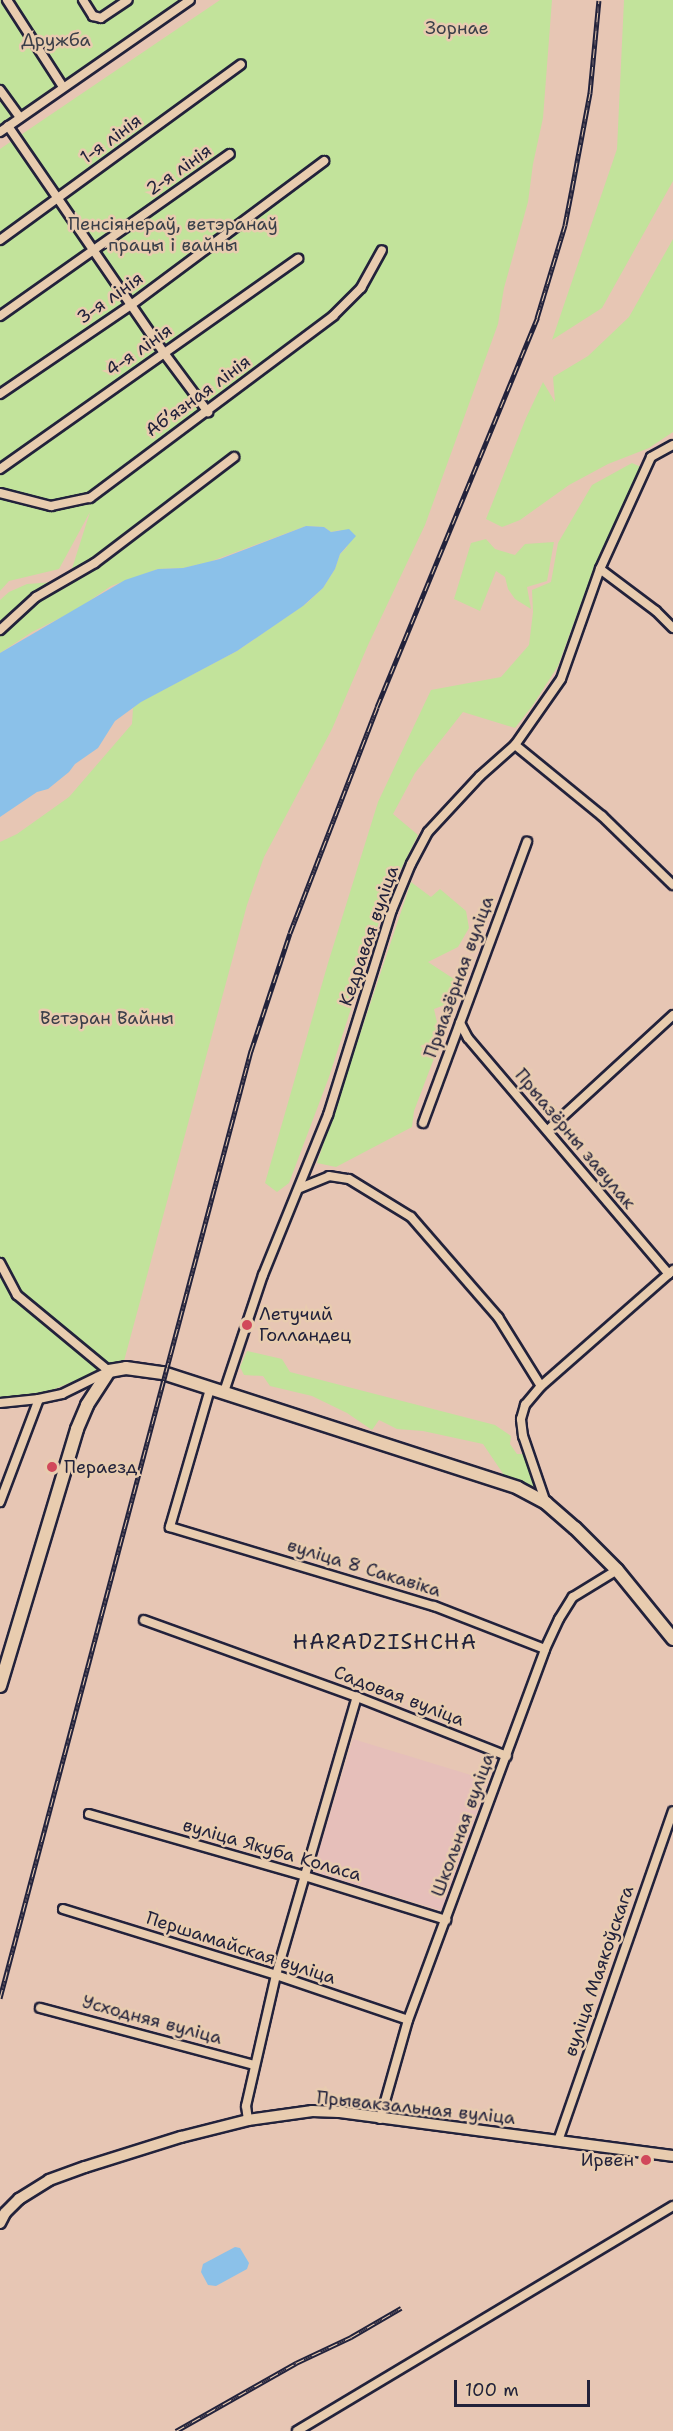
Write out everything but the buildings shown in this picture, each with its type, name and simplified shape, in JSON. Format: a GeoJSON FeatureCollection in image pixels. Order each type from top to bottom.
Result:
{"type":"FeatureCollection","features":[{"type":"Feature","properties":{"kind":"main road"},"geometry":{"type":"LineString","coordinates":[[0,1686],[77,1428],[87,1406],[109,1371],[140,1368],[163,1372],[518,1488],[546,1503],[617,1570],[673,1639]]}},
{"type":"Feature","properties":{"kind":"street"},"geometry":{"type":"LineString","coordinates":[[7,0],[63,87]]}},
{"type":"Feature","properties":{"kind":"street"},"geometry":{"type":"LineString","coordinates":[[83,0],[93,16],[101,18],[128,0]]}},
{"type":"Feature","properties":{"kind":"street"},"geometry":{"type":"LineString","coordinates":[[0,132],[186,1]]}},
{"type":"Feature","properties":{"kind":"street","name":"1-я лінія"},"geometry":{"type":"LineString","coordinates":[[0,240],[241,64]]}},
{"type":"Feature","properties":{"kind":"street"},"geometry":{"type":"LineString","coordinates":[[0,90],[20,118]]}},
{"type":"Feature","properties":{"kind":"street"},"geometry":{"type":"LineString","coordinates":[[8,126],[208,412]]}},
{"type":"Feature","properties":{"kind":"street","name":"2-я лінія"},"geometry":{"type":"LineString","coordinates":[[0,316],[230,154]]}},
{"type":"Feature","properties":{"kind":"street","name":"3-я лінія"},"geometry":{"type":"LineString","coordinates":[[0,394],[131,305],[324,161]]}},
{"type":"Feature","properties":{"kind":"street","name":"Абʼязная лінія"},"geometry":{"type":"LineString","coordinates":[[0,493],[51,506],[90,498],[183,427],[208,412],[333,316],[361,288],[382,250]]}},
{"type":"Feature","properties":{"kind":"street","name":"4-я лінія"},"geometry":{"type":"LineString","coordinates":[[0,469],[298,259]]}},
{"type":"Feature","properties":{"kind":"street","name":"Кедравая вуліца"},"geometry":{"type":"LineString","coordinates":[[224,1392],[263,1275],[328,1115],[392,910],[411,864],[428,832],[480,776],[515,745],[561,679],[600,569],[651,457],[673,445]]}},
{"type":"Feature","properties":{"kind":"street"},"geometry":{"type":"LineString","coordinates":[[0,630],[36,597],[95,563],[234,457]]}},
{"type":"Feature","properties":{"kind":"street"},"geometry":{"type":"LineString","coordinates":[[600,569],[656,610],[673,628]]}},
{"type":"Feature","properties":{"kind":"street"},"geometry":{"type":"LineString","coordinates":[[515,745],[602,816],[673,885]]}},
{"type":"Feature","properties":{"kind":"street","name":"Прыазёрная вуліца"},"geometry":{"type":"LineString","coordinates":[[423,1124],[527,842]]}},
{"type":"Feature","properties":{"kind":"street"},"geometry":{"type":"LineString","coordinates":[[548,1130],[673,1015]]}},
{"type":"Feature","properties":{"kind":"street","name":"Прыазёрны завулак"},"geometry":{"type":"LineString","coordinates":[[460,1023],[468,1038],[671,1272]]}},
{"type":"Feature","properties":{"kind":"street"},"geometry":{"type":"LineString","coordinates":[[300,1188],[329,1176],[349,1179],[411,1217],[498,1317],[541,1386]]}},
{"type":"Feature","properties":{"kind":"street"},"geometry":{"type":"LineString","coordinates":[[0,1263],[17,1294],[109,1371],[78,1387],[39,1399],[0,1403]]}},
{"type":"Feature","properties":{"kind":"street"},"geometry":{"type":"LineString","coordinates":[[546,1503],[523,1436],[521,1419],[525,1405],[541,1386],[671,1272]]}},
{"type":"Feature","properties":{"kind":"street","name":"вуліца 8 Сакавіка"},"geometry":{"type":"LineString","coordinates":[[210,1389],[170,1527],[434,1606],[545,1649]]}},
{"type":"Feature","properties":{"kind":"street"},"geometry":{"type":"LineString","coordinates":[[0,1502],[39,1399]]}},
{"type":"Feature","properties":{"kind":"street","name":"Школьная вуліца"},"geometry":{"type":"LineString","coordinates":[[380,2119],[408,2020],[545,1649],[559,1619],[573,1597],[617,1570]]}},
{"type":"Feature","properties":{"kind":"street","name":"Садовая вуліца"},"geometry":{"type":"LineString","coordinates":[[144,1620],[357,1697],[507,1756]]}},
{"type":"Feature","properties":{"kind":"street"},"geometry":{"type":"LineString","coordinates":[[248,2120],[246,2106],[276,1975],[357,1697]]}},
{"type":"Feature","properties":{"kind":"street","name":"вуліца Маякоўскага"},"geometry":{"type":"LineString","coordinates":[[558,2141],[673,1811]]}},
{"type":"Feature","properties":{"kind":"street","name":"вуліца Якуба Коласа"},"geometry":{"type":"LineString","coordinates":[[89,1814],[305,1876],[446,1920]]}},
{"type":"Feature","properties":{"kind":"street","name":"Першамайская вуліца"},"geometry":{"type":"LineString","coordinates":[[63,1909],[276,1975],[408,2020]]}},
{"type":"Feature","properties":{"kind":"street","name":"Усходняя вуліца"},"geometry":{"type":"LineString","coordinates":[[40,2008],[254,2065]]}},
{"type":"Feature","properties":{"kind":"street","name":"Прывакзальная вуліца"},"geometry":{"type":"LineString","coordinates":[[0,2223],[5,2213],[19,2199],[49,2180],[181,2137],[248,2120],[312,2111],[339,2112],[673,2156]]}},
{"type":"Feature","properties":{"kind":"street"},"geometry":{"type":"LineString","coordinates":[[297,2431],[673,2206]]}},
{"type":"Feature","properties":{"kind":"shaded area"},"geometry":{"type":"Polygon","coordinates":[[[353,1739],[487,1780],[447,1912],[313,1871],[353,1739]]]}},
{"type":"Feature","properties":{"kind":"green space","name":"Дружба"},"geometry":{"type":"Polygon","coordinates":[[[0,0],[182,0],[0,125],[0,0]]]}},
{"type":"Feature","properties":{"kind":"green space"},"geometry":{"type":"Polygon","coordinates":[[[220,0],[552,0],[543,118],[528,202],[504,288],[498,324],[425,525],[368,645],[332,729],[264,857],[247,905],[124,1361],[42,1394],[0,1398],[0,842],[17,834],[69,797],[132,724],[133,708],[140,702],[237,651],[307,603],[323,588],[335,569],[340,554],[347,547],[340,530],[331,532],[324,527],[306,526],[209,562],[183,568],[158,569],[111,586],[76,610],[32,632],[0,653],[0,600],[9,592],[27,584],[68,581],[90,512],[59,569],[9,581],[0,591],[0,149],[220,0]]]}},
{"type":"Feature","properties":{"kind":"green space"},"geometry":{"type":"Polygon","coordinates":[[[624,0],[673,0],[673,181],[602,308],[552,340],[617,149],[624,0]]]}},
{"type":"Feature","properties":{"kind":"green space"},"geometry":{"type":"Polygon","coordinates":[[[673,239],[673,432],[649,448],[608,464],[569,485],[520,520],[502,527],[486,519],[526,418],[543,382],[555,402],[553,377],[588,356],[629,317],[673,239]]]}},
{"type":"Feature","properties":{"kind":"green space"},"geometry":{"type":"Polygon","coordinates":[[[632,463],[641,467],[595,565],[558,666],[533,705],[515,728],[463,712],[415,773],[393,814],[418,835],[387,897],[329,1077],[289,1183],[277,1192],[265,1183],[328,963],[378,802],[431,690],[501,677],[529,645],[533,612],[532,590],[551,582],[558,543],[592,485],[632,463]]]}},
{"type":"Feature","properties":{"kind":"green space"},"geometry":{"type":"Polygon","coordinates":[[[486,539],[495,549],[515,555],[525,544],[554,542],[547,581],[527,587],[531,609],[515,599],[508,589],[505,577],[496,571],[480,611],[454,599],[471,543],[486,539]]]}},
{"type":"Feature","properties":{"kind":"green space"},"geometry":{"type":"Polygon","coordinates":[[[411,882],[431,897],[440,889],[466,911],[469,928],[458,947],[428,962],[457,981],[458,1000],[434,1009],[441,1040],[414,1111],[412,1127],[336,1167],[317,1163],[411,882]]]}},
{"type":"Feature","properties":{"kind":"green space"},"geometry":{"type":"Polygon","coordinates":[[[247,1351],[282,1359],[290,1372],[495,1425],[511,1436],[510,1444],[517,1454],[524,1454],[536,1490],[506,1478],[483,1444],[423,1431],[397,1429],[379,1420],[372,1430],[347,1413],[312,1396],[270,1386],[263,1376],[244,1375],[240,1367],[247,1351]]]}},
{"type":"Feature","properties":{"kind":"water"},"geometry":{"type":"Polygon","coordinates":[[[306,526],[324,527],[331,532],[349,529],[356,536],[340,554],[335,569],[323,588],[303,606],[237,651],[141,702],[115,721],[98,748],[75,764],[69,772],[48,789],[37,792],[0,817],[0,653],[125,580],[158,569],[183,568],[220,559],[306,526]]]}},
{"type":"Feature","properties":{"kind":"water"},"geometry":{"type":"Polygon","coordinates":[[[235,2247],[240,2248],[249,2263],[247,2269],[216,2286],[208,2285],[201,2272],[203,2264],[235,2247]]]}},
{"type":"Feature","properties":{"kind":"railway"},"geometry":{"type":"LineString","coordinates":[[0,1998],[251,1051],[290,933],[377,707],[537,318],[565,225],[590,93],[599,0]]}},
{"type":"Feature","properties":{"kind":"railway"},"geometry":{"type":"LineString","coordinates":[[176,2431],[296,2363],[351,2337],[401,2308]]}},
{"type":"Feature","properties":{"kind":"place","name":"Летучий Голландец"},"geometry":{"type":"Point","coordinates":[247,1325]}},
{"type":"Feature","properties":{"kind":"place","name":"Пераезд"},"geometry":{"type":"Point","coordinates":[52,1467]}},
{"type":"Feature","properties":{"kind":"place","name":"Ирвен"},"geometry":{"type":"Point","coordinates":[646,2160]}},
{"type":"Feature","properties":{"kind":"district","name":"HARADZISHCHA"},"geometry":{"type":"Point","coordinates":[385,1642]}},
{"type":"Feature","properties":{"kind":"park label","name":"Зорнае"},"geometry":{"type":"Point","coordinates":[457,28]}},
{"type":"Feature","properties":{"kind":"park label","name":"Пенсіянераў, ветэранаў працы і вайны"},"geometry":{"type":"Point","coordinates":[173,235]}},
{"type":"Feature","properties":{"kind":"park label","name":"Ветэран Вайны"},"geometry":{"type":"Point","coordinates":[107,1018]}}]}
